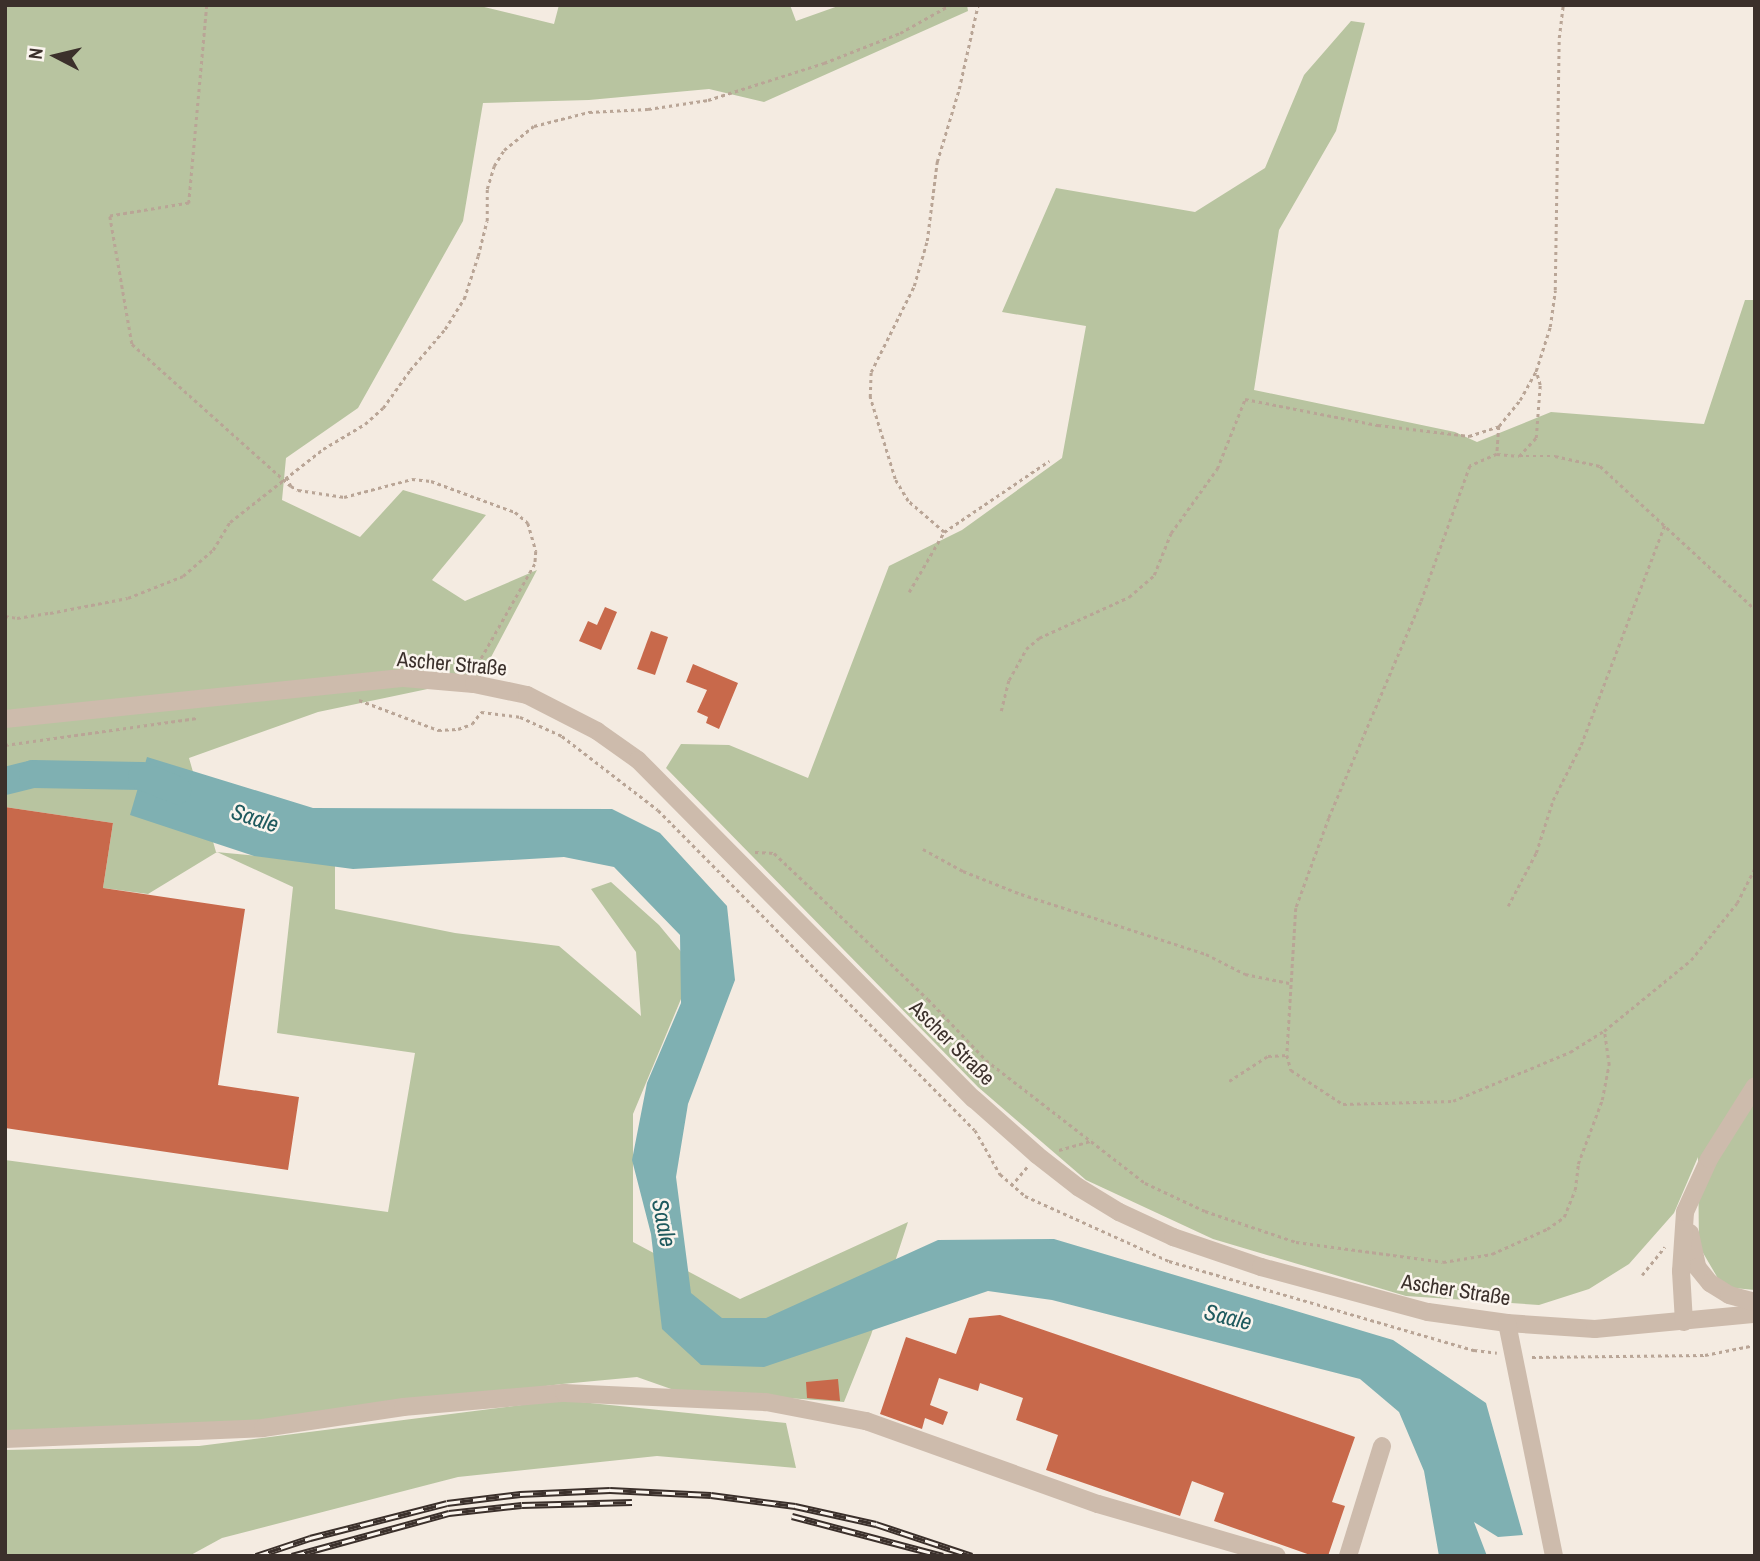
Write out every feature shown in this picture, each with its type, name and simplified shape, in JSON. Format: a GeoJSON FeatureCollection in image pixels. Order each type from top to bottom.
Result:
{"type":"FeatureCollection","features":[{"type":"Feature","properties":{"kind":"street","name":"Ascher Straße"},"geometry":{"type":"LineString","coordinates":[[5,719],[404,678],[474,684],[527,695],[597,731],[638,760],[974,1099],[1078,1187],[1119,1212],[1173,1237],[1261,1267],[1428,1312],[1595,1329],[1755,1314]]}},
{"type":"Feature","properties":{"kind":"street"},"geometry":{"type":"LineString","coordinates":[[1684,1322],[1681,1234],[1693,1190],[1755,1086]]}},
{"type":"Feature","properties":{"kind":"street"},"geometry":{"type":"LineString","coordinates":[[1693,1190],[1691,1244],[1697,1266],[1710,1283],[1729,1295],[1755,1303]]}},
{"type":"Feature","properties":{"kind":"street"},"geometry":{"type":"LineString","coordinates":[[1507,1322],[1551,1540]]}},
{"type":"Feature","properties":{"kind":"street"},"geometry":{"type":"LineString","coordinates":[[5,1439],[263,1428],[403,1407],[564,1393],[766,1402],[866,1421],[1098,1504],[1277,1556]]}},
{"type":"Feature","properties":{"kind":"street"},"geometry":{"type":"LineString","coordinates":[[1348,1556],[1382,1446]]}},
{"type":"Feature","properties":{"kind":"path"},"geometry":{"type":"LineString","coordinates":[[206,5],[189,203],[110,216],[132,344],[298,490],[344,497],[412,479],[431,481],[515,512],[528,523],[536,551],[535,564],[476,667],[474,684]]}},
{"type":"Feature","properties":{"kind":"path"},"geometry":{"type":"LineString","coordinates":[[5,616],[17,618],[50,614],[128,598],[183,576],[213,550],[230,522],[323,449],[365,424],[383,408],[410,370],[445,329],[464,299],[486,221],[487,189],[494,166],[504,150],[518,136],[534,126],[589,112],[648,109],[708,100],[746,89],[824,63],[900,33],[950,5]]}},
{"type":"Feature","properties":{"kind":"path"},"geometry":{"type":"LineString","coordinates":[[944,532],[908,501],[895,479],[870,397],[871,372],[914,286],[928,241],[937,162],[959,89],[978,5]]}},
{"type":"Feature","properties":{"kind":"path"},"geometry":{"type":"LineString","coordinates":[[1001,711],[1009,680],[1026,649],[1039,638],[1070,622],[1129,597],[1154,575],[1171,533],[1217,470],[1245,399],[1378,425],[1469,436],[1499,426],[1520,400],[1536,371],[1550,327],[1555,290],[1559,38],[1563,5]]}},
{"type":"Feature","properties":{"kind":"path"},"geometry":{"type":"LineString","coordinates":[[1518,456],[1536,438],[1540,385],[1536,371]]}},
{"type":"Feature","properties":{"kind":"path"},"geometry":{"type":"LineString","coordinates":[[1497,454],[1499,426]]}},
{"type":"Feature","properties":{"kind":"path"},"geometry":{"type":"LineString","coordinates":[[1755,609],[1600,466],[1555,456],[1497,454],[1471,466],[1421,602],[1329,818],[1296,908],[1289,983],[1292,1006],[1287,1055],[1291,1070],[1343,1104],[1453,1101],[1570,1052],[1604,1031],[1691,960],[1737,903],[1755,868]]}},
{"type":"Feature","properties":{"kind":"path"},"geometry":{"type":"LineString","coordinates":[[909,592],[944,532],[1049,461]]}},
{"type":"Feature","properties":{"kind":"path"},"geometry":{"type":"LineString","coordinates":[[1508,906],[1536,853],[1553,800],[1581,745],[1665,524]]}},
{"type":"Feature","properties":{"kind":"path"},"geometry":{"type":"LineString","coordinates":[[923,849],[963,872],[1021,894],[1206,954],[1245,974],[1289,983]]}},
{"type":"Feature","properties":{"kind":"path"},"geometry":{"type":"LineString","coordinates":[[731,851],[774,853],[928,999],[986,1060],[1093,1140],[1145,1183],[1205,1211],[1296,1242],[1443,1262],[1492,1254],[1547,1229],[1564,1217],[1575,1190],[1578,1164],[1602,1100],[1609,1065],[1604,1031]]}},
{"type":"Feature","properties":{"kind":"path"},"geometry":{"type":"LineString","coordinates":[[1229,1081],[1268,1056],[1287,1055]]}},
{"type":"Feature","properties":{"kind":"path"},"geometry":{"type":"LineString","coordinates":[[1011,1186],[1037,1155],[1093,1140]]}},
{"type":"Feature","properties":{"kind":"path"},"geometry":{"type":"LineString","coordinates":[[1642,1275],[1665,1246],[1681,1234]]}},
{"type":"Feature","properties":{"kind":"green space"},"geometry":{"type":"Polygon","coordinates":[[[5,5],[476,5],[554,24],[559,5],[790,5],[796,21],[841,5],[967,5],[968,11],[764,102],[709,89],[589,100],[483,103],[463,221],[358,408],[286,458],[282,500],[360,537],[403,490],[486,515],[432,580],[465,601],[537,570],[480,678],[318,712],[189,758],[217,852],[148,894],[103,888],[113,823],[5,807],[5,5]]]}},
{"type":"Feature","properties":{"kind":"green space"},"geometry":{"type":"Polygon","coordinates":[[[1351,21],[1365,23],[1336,131],[1279,230],[1254,390],[1455,432],[1477,442],[1551,412],[1704,424],[1745,300],[1755,300],[1755,1290],[1723,1287],[1699,1246],[1698,1157],[1674,1213],[1629,1264],[1589,1289],[1539,1305],[1406,1296],[1213,1239],[1086,1180],[978,1087],[666,768],[681,744],[729,745],[808,778],[889,566],[962,530],[1062,458],[1086,326],[1002,312],[1056,188],[1195,212],[1265,168],[1304,75],[1351,21]]]}},
{"type":"Feature","properties":{"kind":"green space"},"geometry":{"type":"Polygon","coordinates":[[[217,852],[335,863],[335,909],[455,933],[559,946],[641,1016],[636,952],[591,889],[611,882],[659,925],[683,954],[681,999],[633,1114],[633,1242],[740,1299],[908,1222],[871,1335],[844,1402],[674,1390],[637,1377],[254,1423],[5,1431],[5,1160],[388,1212],[415,1053],[277,1033],[293,887],[217,852]]]}},
{"type":"Feature","properties":{"kind":"green space"},"geometry":{"type":"Polygon","coordinates":[[[561,1400],[786,1423],[796,1468],[657,1456],[458,1477],[222,1538],[189,1556],[5,1556],[5,1450],[199,1446],[561,1400]]]}},
{"type":"Feature","properties":{"kind":"water"},"geometry":{"type":"Polygon","coordinates":[[[147,757],[313,808],[612,809],[660,833],[727,906],[735,980],[688,1104],[676,1177],[691,1293],[722,1318],[766,1318],[938,1240],[1054,1239],[1393,1340],[1486,1403],[1523,1535],[1498,1537],[1474,1522],[1487,1556],[1439,1556],[1424,1471],[1399,1412],[1360,1379],[1052,1300],[988,1291],[764,1367],[701,1365],[662,1329],[651,1234],[632,1160],[647,1083],[681,1003],[680,935],[614,867],[564,857],[353,869],[254,856],[130,815],[147,757]]]}},
{"type":"Feature","properties":{"kind":"building"},"geometry":{"type":"Polygon","coordinates":[[[605,607],[617,612],[601,650],[579,641],[588,621],[597,625],[605,607]]]}},
{"type":"Feature","properties":{"kind":"building"},"geometry":{"type":"Polygon","coordinates":[[[651,631],[668,637],[655,675],[637,669],[651,631]]]}},
{"type":"Feature","properties":{"kind":"building"},"geometry":{"type":"Polygon","coordinates":[[[693,664],[738,683],[719,729],[706,723],[708,717],[697,712],[707,690],[686,682],[693,664]]]}},
{"type":"Feature","properties":{"kind":"building"},"geometry":{"type":"Polygon","coordinates":[[[5,807],[113,823],[103,888],[245,909],[218,1085],[299,1097],[288,1170],[5,1128],[5,807]]]}},
{"type":"Feature","properties":{"kind":"building"},"geometry":{"type":"Polygon","coordinates":[[[1000,1315],[1355,1437],[1332,1502],[1345,1506],[1328,1556],[1313,1556],[1214,1521],[1224,1493],[1192,1481],[1180,1516],[1046,1470],[1058,1435],[1016,1420],[1023,1398],[980,1383],[978,1391],[939,1378],[930,1405],[948,1412],[943,1425],[925,1418],[922,1429],[880,1414],[906,1337],[956,1354],[969,1318],[1000,1315]]]}},
{"type":"Feature","properties":{"kind":"building"},"geometry":{"type":"Polygon","coordinates":[[[838,1379],[840,1401],[807,1398],[806,1382],[838,1379]]]}},
{"type":"Feature","properties":{"kind":"waterway","name":"Saale"},"geometry":{"type":"LineString","coordinates":[[5,781],[33,774],[142,776],[177,790]]}},
{"type":"Feature","properties":{"kind":"railway"},"geometry":{"type":"LineString","coordinates":[[256,1556],[310,1538],[447,1503],[520,1494],[610,1490],[711,1495],[795,1506],[876,1524],[972,1556]]}},
{"type":"Feature","properties":{"kind":"railway"},"geometry":{"type":"LineString","coordinates":[[292,1556],[449,1513],[522,1505],[632,1502]]}},
{"type":"Feature","properties":{"kind":"railway"},"geometry":{"type":"LineString","coordinates":[[792,1516],[943,1556]]}}]}
